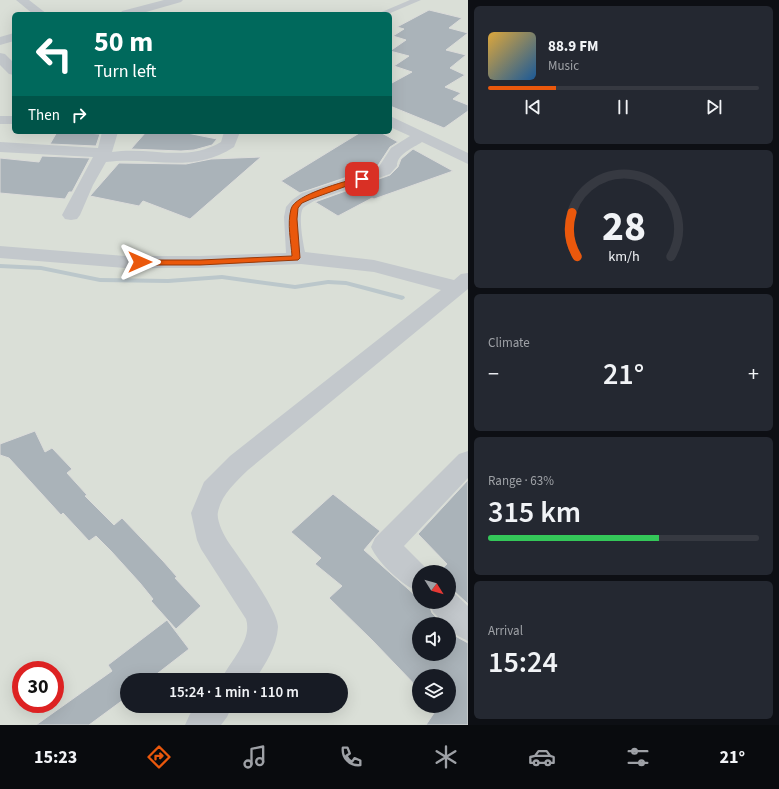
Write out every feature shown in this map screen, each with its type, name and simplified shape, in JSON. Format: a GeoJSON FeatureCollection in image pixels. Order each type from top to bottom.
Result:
{"type":"FeatureCollection","features":[{"type":"Feature","properties":{"kind":"street"},"geometry":{"type":"LineString","coordinates":[[24,1],[39,0]]}},
{"type":"Feature","properties":{"kind":"street"},"geometry":{"type":"LineString","coordinates":[[138,12],[177,0]]}},
{"type":"Feature","properties":{"kind":"street"},"geometry":{"type":"LineString","coordinates":[[24,1],[38,12]]}},
{"type":"Feature","properties":{"kind":"street"},"geometry":{"type":"LineString","coordinates":[[0,40],[12,37]]}},
{"type":"Feature","properties":{"kind":"street"},"geometry":{"type":"LineString","coordinates":[[0,57],[12,69]]}},
{"type":"Feature","properties":{"kind":"street"},"geometry":{"type":"LineString","coordinates":[[0,120],[12,120]]}},
{"type":"Feature","properties":{"kind":"street"},"geometry":{"type":"LineString","coordinates":[[392,122],[468,159]]}},
{"type":"Feature","properties":{"kind":"street"},"geometry":{"type":"LineString","coordinates":[[71,215],[101,156],[109,134]]}},
{"type":"Feature","properties":{"kind":"street"},"geometry":{"type":"LineString","coordinates":[[0,147],[101,156],[139,155],[173,159],[207,154],[220,149],[228,144],[231,134]]}},
{"type":"Feature","properties":{"kind":"street"},"geometry":{"type":"LineString","coordinates":[[296,258],[293,219],[295,208],[300,202],[308,197],[384,171],[389,166],[389,162],[398,151],[421,136]]}},
{"type":"Feature","properties":{"kind":"street"},"geometry":{"type":"LineString","coordinates":[[0,252],[125,262],[200,262],[296,258],[374,266],[462,283]]}},
{"type":"Feature","properties":{"kind":"street"},"geometry":{"type":"LineString","coordinates":[[242,673],[259,646],[263,626],[258,612],[211,540],[204,514],[213,490],[239,463],[462,283]]}},
{"type":"Feature","properties":{"kind":"street"},"geometry":{"type":"LineString","coordinates":[[412,572],[385,547],[468,461]]}},
{"type":"Feature","properties":{"kind":"street"},"geometry":{"type":"LineString","coordinates":[[450,609],[468,626]]}},
{"type":"Feature","properties":{"kind":"street"},"geometry":{"type":"LineString","coordinates":[[201,725],[210,713]]}},
{"type":"Feature","properties":{"kind":"lane"},"geometry":{"type":"LineString","coordinates":[[386,12],[417,0]]}},
{"type":"Feature","properties":{"kind":"shaded area"},"geometry":{"type":"Polygon","coordinates":[[[0,0],[468,0],[468,725],[0,725],[0,0]]]}},
{"type":"Feature","properties":{"kind":"building"},"geometry":{"type":"Polygon","coordinates":[[[429,10],[462,18],[449,28],[468,33],[446,50],[466,55],[450,68],[465,75],[445,87],[461,93],[453,99],[468,105],[468,111],[444,128],[392,107],[392,83],[412,72],[394,66],[409,56],[392,52],[392,50],[406,40],[393,36],[404,29],[397,27],[429,10]]]}},
{"type":"Feature","properties":{"kind":"building"},"geometry":{"type":"Polygon","coordinates":[[[56,134],[100,134],[96,146],[50,144],[56,134]]]}},
{"type":"Feature","properties":{"kind":"building"},"geometry":{"type":"Polygon","coordinates":[[[144,134],[192,134],[217,139],[212,145],[194,150],[181,151],[131,149],[144,134]]]}},
{"type":"Feature","properties":{"kind":"building"},"geometry":{"type":"Polygon","coordinates":[[[358,134],[384,134],[398,142],[390,147],[377,167],[300,193],[281,181],[358,134]]]}},
{"type":"Feature","properties":{"kind":"building"},"geometry":{"type":"Polygon","coordinates":[[[413,149],[453,171],[374,199],[372,198],[338,216],[315,202],[390,175],[398,167],[401,159],[413,149]]]}},
{"type":"Feature","properties":{"kind":"building"},"geometry":{"type":"Polygon","coordinates":[[[42,156],[90,158],[72,192],[69,192],[65,199],[0,193],[0,158],[39,162],[42,156]]]}},
{"type":"Feature","properties":{"kind":"building"},"geometry":{"type":"Polygon","coordinates":[[[261,157],[190,219],[143,201],[139,206],[90,196],[119,163],[186,164],[211,159],[261,157]]]}},
{"type":"Feature","properties":{"kind":"building"},"geometry":{"type":"Polygon","coordinates":[[[35,431],[45,452],[52,448],[72,469],[67,473],[87,495],[85,496],[114,525],[122,518],[163,561],[177,577],[175,578],[201,606],[176,629],[151,601],[153,599],[140,583],[96,536],[89,541],[63,513],[61,515],[9,458],[0,455],[0,444],[35,431]]]}},
{"type":"Feature","properties":{"kind":"building"},"geometry":{"type":"Polygon","coordinates":[[[468,480],[468,604],[456,593],[456,565],[446,565],[447,564],[418,534],[468,480]]]}},
{"type":"Feature","properties":{"kind":"building"},"geometry":{"type":"Polygon","coordinates":[[[333,494],[380,531],[364,550],[412,592],[412,609],[431,609],[436,617],[412,617],[412,661],[456,661],[456,636],[468,643],[468,725],[426,725],[434,713],[456,713],[456,669],[412,669],[412,682],[329,598],[342,586],[315,564],[321,558],[291,532],[333,494]]]}},
{"type":"Feature","properties":{"kind":"building"},"geometry":{"type":"Polygon","coordinates":[[[167,620],[189,649],[158,673],[120,673],[120,702],[89,725],[36,725],[53,713],[64,713],[64,705],[112,671],[108,665],[167,620]]]}},
{"type":"Feature","properties":{"kind":"waterway"},"geometry":{"type":"LineString","coordinates":[[0,266],[41,268],[100,280],[168,281],[222,277],[295,287],[328,282],[346,283],[402,298]]}},
{"type":"Feature","properties":{"kind":"route"},"geometry":{"type":"LineString","coordinates":[[140,262],[200,262],[296,258],[293,219],[295,208],[300,202],[308,197],[362,179]]}}]}
